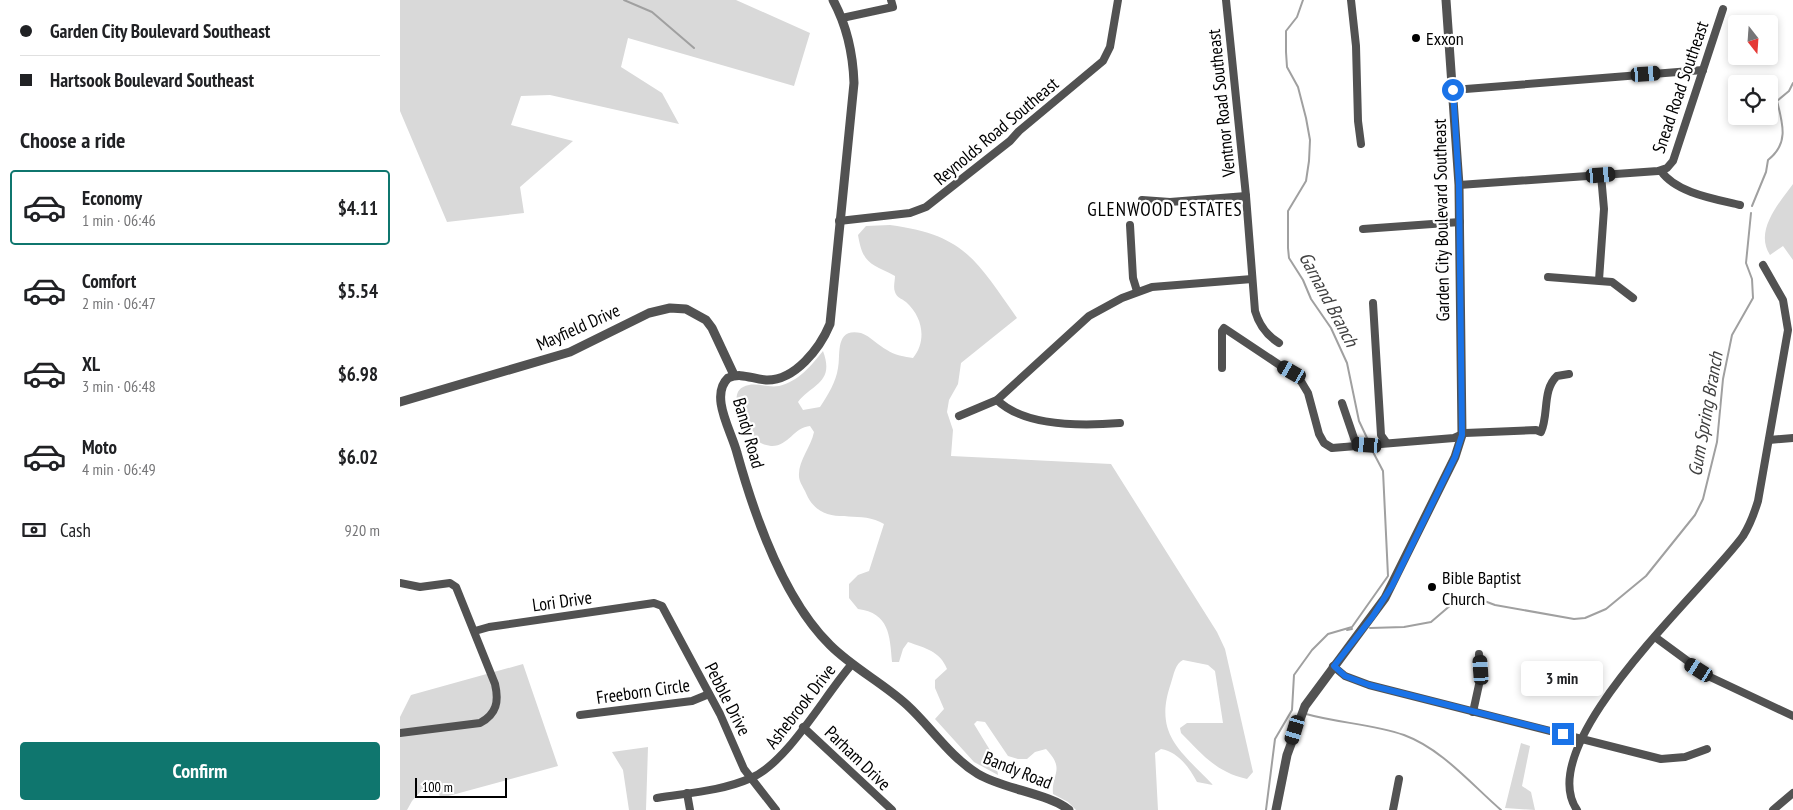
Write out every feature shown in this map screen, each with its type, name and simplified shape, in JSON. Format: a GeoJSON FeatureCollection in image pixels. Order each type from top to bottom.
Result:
{"type":"FeatureCollection","features":[{"type":"Feature","properties":{"kind":"street","name":"Bandy Road"},"geometry":{"type":"LineString","coordinates":[[833,0],[842,18],[854,65],[854,83],[832,316],[824,337],[808,358],[780,378],[764,380],[734,375],[728,378],[722,386],[722,408],[750,494],[781,572],[795,601],[807,619],[829,644],[852,664],[902,700],[959,759],[978,774],[1066,808]]}},
{"type":"Feature","properties":{"kind":"street"},"geometry":{"type":"LineString","coordinates":[[842,18],[893,7],[891,0]]}},
{"type":"Feature","properties":{"kind":"street","name":"Reynolds Road Southeast"},"geometry":{"type":"LineString","coordinates":[[840,221],[918,210],[959,182],[1103,61],[1110,47],[1118,0]]}},
{"type":"Feature","properties":{"kind":"street","name":"Ventnor Road Southeast"},"geometry":{"type":"LineString","coordinates":[[1226,0],[1257,319],[1268,335],[1278,343]]}},
{"type":"Feature","properties":{"kind":"street"},"geometry":{"type":"LineString","coordinates":[[1351,0],[1356,46],[1358,121],[1361,144]]}},
{"type":"Feature","properties":{"kind":"street","name":"Garden City Boulevard Southeast"},"geometry":{"type":"LineString","coordinates":[[1276,810],[1287,755],[1300,716],[1318,686],[1373,616],[1392,586],[1455,457],[1462,435],[1459,185],[1446,0]]}},
{"type":"Feature","properties":{"kind":"street","name":"Snead Road Southeast"},"geometry":{"type":"LineString","coordinates":[[1660,171],[1673,161],[1723,9]]}},
{"type":"Feature","properties":{"kind":"street"},"geometry":{"type":"LineString","coordinates":[[1453,90],[1703,70]]}},
{"type":"Feature","properties":{"kind":"street"},"geometry":{"type":"LineString","coordinates":[[1459,185],[1660,171],[1668,179],[1695,193],[1740,205]]}},
{"type":"Feature","properties":{"kind":"street"},"geometry":{"type":"LineString","coordinates":[[1600,280],[1604,209],[1601,175]]}},
{"type":"Feature","properties":{"kind":"street"},"geometry":{"type":"LineString","coordinates":[[1142,200],[1170,202],[1246,196]]}},
{"type":"Feature","properties":{"kind":"street"},"geometry":{"type":"LineString","coordinates":[[1363,229],[1460,222]]}},
{"type":"Feature","properties":{"kind":"street"},"geometry":{"type":"LineString","coordinates":[[1130,225],[1133,278],[1137,291]]}},
{"type":"Feature","properties":{"kind":"street"},"geometry":{"type":"LineString","coordinates":[[1577,810],[1572,800],[1568,783],[1574,756],[1581,739],[1606,697],[1738,542],[1750,524],[1758,502],[1787,340],[1788,320],[1783,300],[1763,265]]}},
{"type":"Feature","properties":{"kind":"street"},"geometry":{"type":"LineString","coordinates":[[1548,276],[1600,280],[1620,285],[1634,298]]}},
{"type":"Feature","properties":{"kind":"street"},"geometry":{"type":"LineString","coordinates":[[959,416],[997,400],[1089,316],[1106,305],[1137,291],[1179,284],[1252,279]]}},
{"type":"Feature","properties":{"kind":"street"},"geometry":{"type":"LineString","coordinates":[[1373,303],[1381,435],[1386,442]]}},
{"type":"Feature","properties":{"kind":"street","name":"Mayfield Drive"},"geometry":{"type":"LineString","coordinates":[[400,402],[570,352],[649,313],[670,308],[686,309],[706,320],[712,328],[734,375]]}},
{"type":"Feature","properties":{"kind":"street"},"geometry":{"type":"LineString","coordinates":[[1222,368],[1222,331],[1224,328],[1299,378],[1308,393],[1316,425],[1324,443],[1332,448],[1356,444],[1454,438],[1465,433],[1536,430],[1542,432],[1546,422],[1546,401],[1550,386],[1557,376],[1569,374]]}},
{"type":"Feature","properties":{"kind":"street"},"geometry":{"type":"LineString","coordinates":[[997,400],[1017,415],[1034,420],[1120,423]]}},
{"type":"Feature","properties":{"kind":"street"},"geometry":{"type":"LineString","coordinates":[[1342,403],[1356,444]]}},
{"type":"Feature","properties":{"kind":"street"},"geometry":{"type":"LineString","coordinates":[[1769,440],[1793,438]]}},
{"type":"Feature","properties":{"kind":"street"},"geometry":{"type":"LineString","coordinates":[[400,583],[420,587],[446,583],[453,584],[458,589],[497,693],[497,704],[491,715],[474,724],[400,733]]}},
{"type":"Feature","properties":{"kind":"street","name":"Lori Drive"},"geometry":{"type":"LineString","coordinates":[[475,631],[489,627],[654,603]]}},
{"type":"Feature","properties":{"kind":"street","name":"Pebble Drive"},"geometry":{"type":"LineString","coordinates":[[654,603],[666,609],[751,779],[776,810]]}},
{"type":"Feature","properties":{"kind":"street"},"geometry":{"type":"LineString","coordinates":[[1655,638],[1708,676],[1793,716]]}},
{"type":"Feature","properties":{"kind":"street"},"geometry":{"type":"LineString","coordinates":[[1473,712],[1480,680],[1480,654]]}},
{"type":"Feature","properties":{"kind":"street","name":"Ashebrook Drive"},"geometry":{"type":"LineString","coordinates":[[657,798],[727,786],[751,779],[777,761],[852,664]]}},
{"type":"Feature","properties":{"kind":"street"},"geometry":{"type":"LineString","coordinates":[[1334,666],[1354,680],[1473,712],[1668,760],[1685,757],[1707,749]]}},
{"type":"Feature","properties":{"kind":"street","name":"Freeborn Circle"},"geometry":{"type":"LineString","coordinates":[[580,715],[692,701],[709,694]]}},
{"type":"Feature","properties":{"kind":"street","name":"Parham Drive"},"geometry":{"type":"LineString","coordinates":[[803,727],[892,810]]}},
{"type":"Feature","properties":{"kind":"street"},"geometry":{"type":"LineString","coordinates":[[1393,810],[1398,779]]}},
{"type":"Feature","properties":{"kind":"street"},"geometry":{"type":"LineString","coordinates":[[687,793],[690,810]]}},
{"type":"Feature","properties":{"kind":"street"},"geometry":{"type":"LineString","coordinates":[[1773,810],[1793,793]]}},
{"type":"Feature","properties":{"kind":"shaded area"},"geometry":{"type":"Polygon","coordinates":[[[400,0],[736,0],[810,33],[794,86],[628,38],[621,67],[662,93],[679,124],[550,95],[521,96],[511,125],[573,141],[520,187],[524,213],[447,222],[400,111],[400,0]]]}},
{"type":"Feature","properties":{"kind":"shaded area"},"geometry":{"type":"Polygon","coordinates":[[[1793,184],[1793,260],[1783,246],[1770,255],[1766,246],[1765,236],[1775,208],[1793,184]]]}},
{"type":"Feature","properties":{"kind":"shaded area"},"geometry":{"type":"Polygon","coordinates":[[[890,225],[915,229],[936,236],[966,254],[979,266],[1017,318],[961,363],[958,384],[949,400],[947,412],[953,430],[951,456],[1111,464],[1217,632],[1225,649],[1253,772],[1247,779],[1218,767],[1181,733],[1180,728],[1187,723],[1223,723],[1215,671],[1208,665],[1183,660],[1175,670],[1166,701],[1165,716],[1168,729],[1173,741],[1181,751],[1213,785],[1197,782],[1178,757],[1161,749],[1155,753],[1158,810],[1076,810],[1068,802],[1053,794],[1056,767],[1052,756],[1046,749],[1035,752],[1027,759],[1008,756],[985,722],[977,721],[974,724],[996,760],[998,775],[974,762],[935,719],[944,709],[935,688],[935,680],[947,669],[940,658],[931,651],[908,642],[903,649],[899,662],[892,662],[889,634],[882,620],[868,611],[858,609],[849,598],[849,584],[858,575],[869,571],[884,524],[873,519],[830,515],[820,511],[812,503],[799,478],[800,465],[814,432],[810,426],[804,427],[777,445],[763,444],[749,433],[745,426],[738,408],[737,396],[738,391],[742,387],[749,385],[779,386],[793,381],[823,351],[826,362],[824,376],[798,402],[803,410],[820,407],[829,393],[835,378],[843,338],[846,334],[852,332],[864,334],[893,353],[913,358],[920,344],[921,337],[921,329],[916,315],[912,308],[896,294],[894,288],[895,276],[869,262],[866,258],[858,235],[866,226],[890,225]]]}},
{"type":"Feature","properties":{"kind":"shaded area"},"geometry":{"type":"Polygon","coordinates":[[[523,664],[558,766],[441,798],[431,780],[412,801],[407,810],[400,810],[400,717],[411,695],[523,664]]]}},
{"type":"Feature","properties":{"kind":"shaded area"},"geometry":{"type":"Polygon","coordinates":[[[1521,743],[1530,746],[1522,786],[1531,792],[1535,810],[1505,808],[1521,743]]]}},
{"type":"Feature","properties":{"kind":"shaded area"},"geometry":{"type":"Polygon","coordinates":[[[648,747],[646,810],[629,810],[623,770],[612,752],[648,747]]]}},
{"type":"Feature","properties":{"kind":"waterway"},"geometry":{"type":"LineString","coordinates":[[624,0],[652,12],[694,48]]}},
{"type":"Feature","properties":{"kind":"waterway","name":"Garnand Branch"},"geometry":{"type":"LineString","coordinates":[[1303,0],[1297,17],[1286,31],[1287,67],[1298,87],[1310,140],[1306,181],[1288,211],[1289,258],[1303,280],[1311,299],[1331,328],[1347,363],[1359,421],[1368,440]]}},
{"type":"Feature","properties":{"kind":"waterway","name":"Gum Spring Branch"},"geometry":{"type":"LineString","coordinates":[[1752,206],[1766,172],[1768,160],[1775,154],[1782,140],[1783,133],[1777,101],[1789,91],[1793,83]]}},
{"type":"Feature","properties":{"kind":"waterway","name":"Gum Spring Branch"},"geometry":{"type":"LineString","coordinates":[[1370,628],[1404,627],[1431,622],[1459,598],[1479,599],[1495,605],[1574,619],[1585,618],[1606,609],[1646,576],[1695,515],[1703,499],[1717,442],[1723,379],[1732,335],[1753,298],[1752,279],[1746,263],[1751,213]]}},
{"type":"Feature","properties":{"kind":"waterway","name":"Gum Spring Branch"},"geometry":{"type":"LineString","coordinates":[[1266,810],[1275,739],[1292,710],[1294,675],[1312,650],[1328,634],[1352,627],[1388,576],[1383,471],[1372,450]]}},
{"type":"Feature","properties":{"kind":"waterway","name":"Gum Spring Branch"},"geometry":{"type":"LineString","coordinates":[[1347,630],[1352,629]]}},
{"type":"Feature","properties":{"kind":"waterway"},"geometry":{"type":"LineString","coordinates":[[1306,714],[1392,731],[1418,741],[1456,768],[1501,810]]}},
{"type":"Feature","properties":{"kind":"place","name":"Exxon"},"geometry":{"type":"Point","coordinates":[1416,38]}},
{"type":"Feature","properties":{"kind":"place","name":"Bible Baptist Church"},"geometry":{"type":"Point","coordinates":[1432,587]}},
{"type":"Feature","properties":{"kind":"district","name":"GLENWOOD ESTATES"},"geometry":{"type":"Point","coordinates":[1165,209]}},
{"type":"Feature","properties":{"kind":"route"},"geometry":{"type":"LineString","coordinates":[[1453,90],[1459,185],[1462,426],[1460,445],[1392,586],[1373,616],[1334,666],[1345,676],[1369,685],[1563,734]]}}]}
